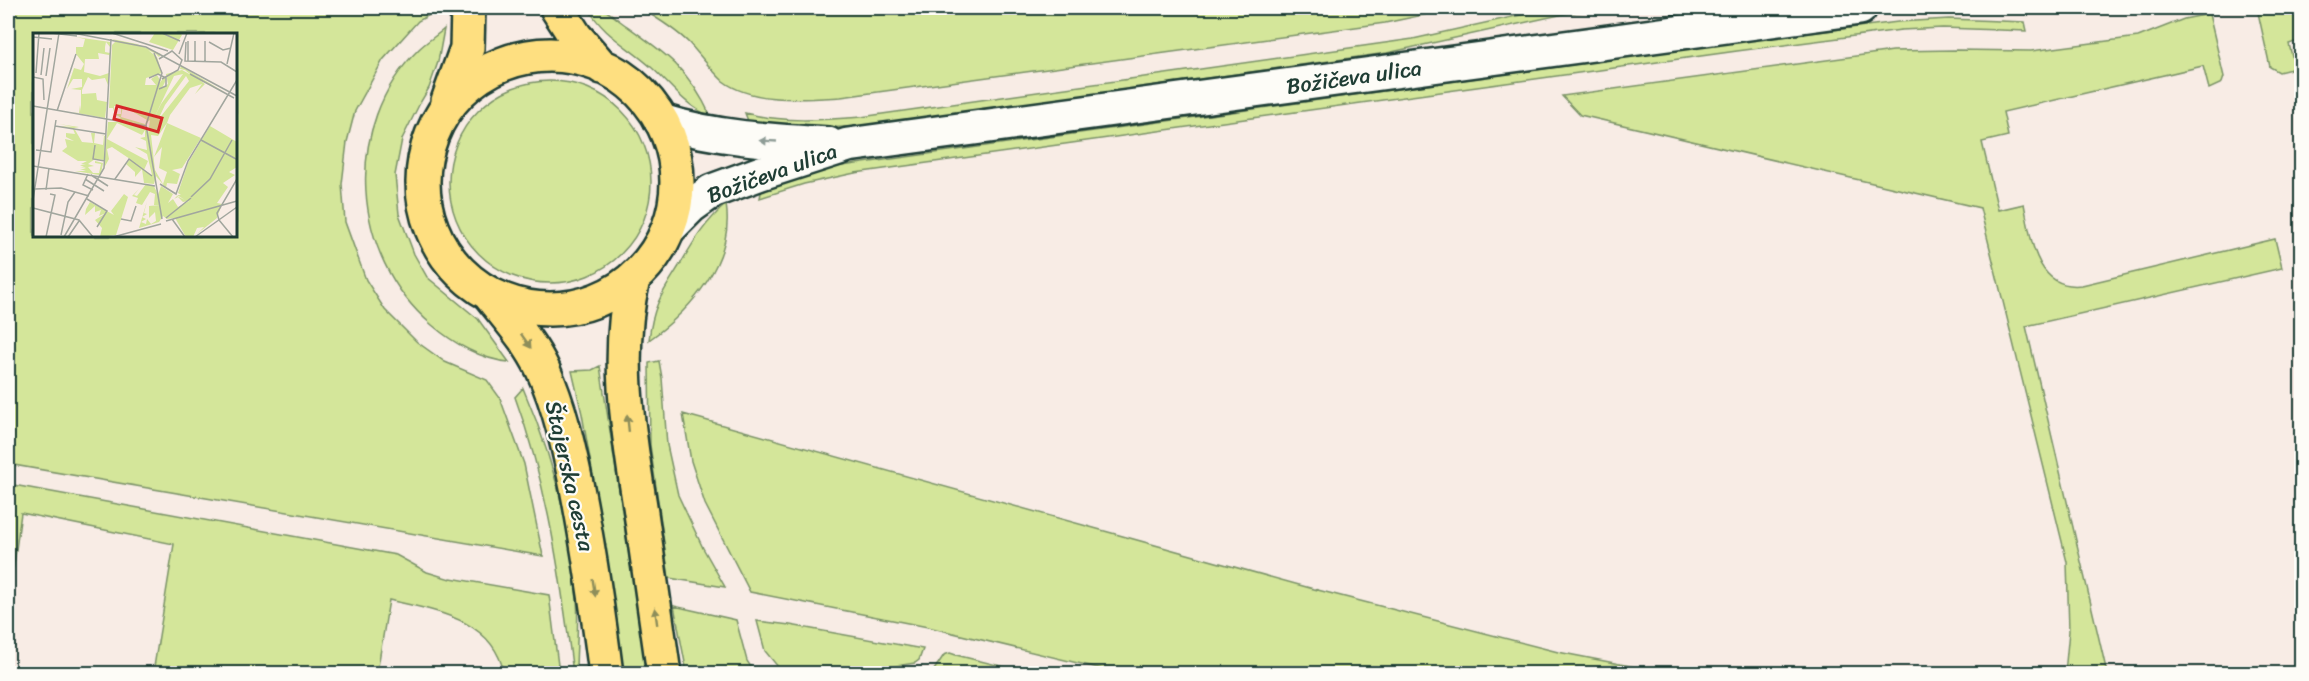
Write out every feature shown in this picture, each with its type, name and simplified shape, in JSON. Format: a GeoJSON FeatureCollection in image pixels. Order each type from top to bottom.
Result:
{"type":"FeatureCollection","features":[{"type":"Feature","properties":{"kind":"main road","name":"Štajerska cesta"},"geometry":{"type":"LineString","coordinates":[[445,109],[475,79],[496,66],[543,55],[576,57],[602,67],[636,89],[661,120],[672,147],[677,174],[676,200],[670,226],[658,250],[633,279],[603,299],[568,309],[528,308],[502,301],[467,279],[449,261],[434,237],[426,213],[422,184],[424,159],[467,48],[468,8]]}},
{"type":"Feature","properties":{"kind":"main road","name":"Štajerska cesta"},"geometry":{"type":"LineString","coordinates":[[556,8],[575,36],[602,67]]}},
{"type":"Feature","properties":{"kind":"main road","name":"Štajerska cesta"},"geometry":{"type":"LineString","coordinates":[[633,279],[625,320],[626,406],[664,674]]}},
{"type":"Feature","properties":{"kind":"main road","name":"Štajerska cesta"},"geometry":{"type":"LineString","coordinates":[[490,295],[528,343],[543,370],[561,423],[574,473],[588,548],[606,674]]}},
{"type":"Feature","properties":{"kind":"street","name":"Božičeva ulica"},"geometry":{"type":"LineString","coordinates":[[670,226],[712,191],[848,145],[1860,8]]}},
{"type":"Feature","properties":{"kind":"street","name":"Božičeva ulica"},"geometry":{"type":"LineString","coordinates":[[661,120],[709,134],[758,140],[848,145]]}},
{"type":"Feature","properties":{"kind":"green space"},"geometry":{"type":"Polygon","coordinates":[[[8,8],[442,8],[418,21],[383,60],[355,111],[347,142],[342,184],[345,222],[366,280],[385,310],[417,342],[445,362],[487,380],[500,398],[524,464],[543,556],[8,464],[8,8]]]}},
{"type":"Feature","properties":{"kind":"green space"},"geometry":{"type":"Polygon","coordinates":[[[588,8],[608,12],[675,63],[694,86],[711,117],[686,101],[651,67],[601,26],[588,8]]]}},
{"type":"Feature","properties":{"kind":"green space"},"geometry":{"type":"Polygon","coordinates":[[[640,8],[1456,8],[1385,23],[841,97],[796,99],[764,97],[735,88],[723,81],[678,33],[640,8]]]}},
{"type":"Feature","properties":{"kind":"green space"},"geometry":{"type":"Polygon","coordinates":[[[1552,8],[1606,8],[1564,14],[1387,53],[865,126],[802,129],[750,126],[745,113],[774,118],[817,120],[861,117],[1413,39],[1552,8]]]}},
{"type":"Feature","properties":{"kind":"green space"},"geometry":{"type":"Polygon","coordinates":[[[2257,8],[2301,8],[2301,40],[2289,44],[2295,68],[2279,72],[2270,67],[2257,8]]]}},
{"type":"Feature","properties":{"kind":"green space"},"geometry":{"type":"Polygon","coordinates":[[[2209,14],[2224,77],[2222,83],[2209,89],[2203,66],[2003,112],[2008,136],[1982,142],[1998,210],[2024,204],[2029,231],[2038,259],[2054,280],[2066,285],[2082,285],[2275,239],[2282,268],[2026,326],[2107,673],[2065,673],[2069,631],[2067,562],[1980,208],[1580,115],[1562,96],[1893,51],[2031,51],[2138,37],[2184,19],[2209,14]]]}},
{"type":"Feature","properties":{"kind":"green space"},"geometry":{"type":"Polygon","coordinates":[[[1949,19],[2025,22],[2027,31],[1943,28],[1901,30],[1737,51],[855,173],[804,184],[760,198],[762,187],[829,168],[1737,42],[1898,22],[1949,19]]]}},
{"type":"Feature","properties":{"kind":"green space"},"geometry":{"type":"Polygon","coordinates":[[[444,29],[438,62],[429,88],[402,139],[395,175],[399,214],[414,254],[427,277],[478,319],[509,362],[499,361],[468,350],[432,325],[405,297],[385,264],[372,228],[366,190],[367,152],[377,115],[394,80],[419,49],[444,29]]]}},
{"type":"Feature","properties":{"kind":"green space"},"geometry":{"type":"Polygon","coordinates":[[[550,81],[570,83],[598,93],[628,118],[643,143],[649,162],[651,182],[649,202],[639,230],[614,260],[589,275],[570,281],[550,283],[530,281],[502,271],[472,246],[457,221],[451,202],[449,182],[451,162],[461,134],[486,104],[511,89],[530,83],[550,81]]]}},
{"type":"Feature","properties":{"kind":"green space"},"geometry":{"type":"Polygon","coordinates":[[[726,204],[727,225],[724,245],[707,281],[680,314],[649,340],[656,307],[664,291],[691,246],[726,204]]]}},
{"type":"Feature","properties":{"kind":"green space"},"geometry":{"type":"Polygon","coordinates":[[[659,361],[667,445],[678,495],[703,548],[725,587],[669,578],[650,445],[649,363],[659,361]]]}},
{"type":"Feature","properties":{"kind":"green space"},"geometry":{"type":"Polygon","coordinates":[[[600,366],[647,673],[624,673],[602,528],[572,371],[592,370],[600,366]]]}},
{"type":"Feature","properties":{"kind":"green space"},"geometry":{"type":"Polygon","coordinates":[[[523,388],[543,439],[565,519],[578,609],[576,673],[573,673],[564,603],[545,499],[515,397],[523,388]]]}},
{"type":"Feature","properties":{"kind":"green space"},"geometry":{"type":"Polygon","coordinates":[[[683,414],[1310,588],[1558,652],[1666,673],[1119,673],[928,627],[750,592],[705,504],[691,461],[683,414]]]}},
{"type":"Feature","properties":{"kind":"green space"},"geometry":{"type":"Polygon","coordinates":[[[8,484],[396,555],[427,572],[450,579],[549,595],[559,673],[504,673],[498,655],[488,640],[475,629],[443,614],[389,600],[377,673],[153,673],[174,544],[21,513],[8,608],[8,484]]]}},
{"type":"Feature","properties":{"kind":"green space"},"geometry":{"type":"Polygon","coordinates":[[[674,606],[736,620],[747,661],[755,673],[687,673],[674,606]]]}},
{"type":"Feature","properties":{"kind":"green space"},"geometry":{"type":"Polygon","coordinates":[[[757,621],[923,649],[919,660],[915,663],[852,673],[783,673],[765,651],[757,621]]]}},
{"type":"Feature","properties":{"kind":"green space"},"geometry":{"type":"Polygon","coordinates":[[[950,653],[1029,673],[932,673],[944,655],[950,653]]]}}]}
